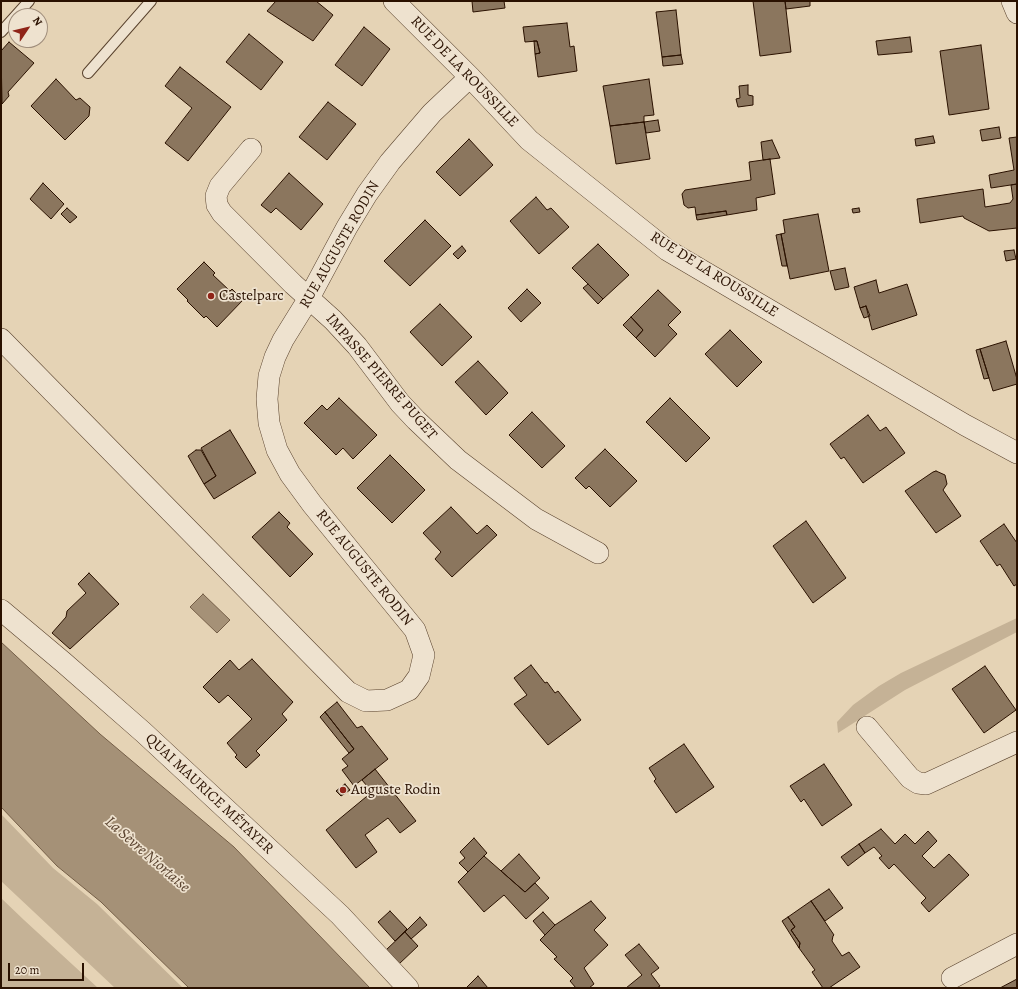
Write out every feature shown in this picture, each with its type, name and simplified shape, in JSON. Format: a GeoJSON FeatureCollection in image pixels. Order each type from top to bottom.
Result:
{"type":"FeatureCollection","features":[{"type":"Feature","properties":{"kind":"street","name":"RUE DE LA ROUSSILLE"},"geometry":{"type":"LineString","coordinates":[[394,1],[470,77],[529,140],[667,250],[965,425],[1017,453]]}},
{"type":"Feature","properties":{"kind":"street"},"geometry":{"type":"LineString","coordinates":[[1012,1],[1017,13]]}},
{"type":"Feature","properties":{"kind":"street","name":"RUE AUGUSTE RODIN"},"geometry":{"type":"LineString","coordinates":[[1,339],[348,692],[366,701],[387,700],[409,690],[419,676],[424,655],[415,630],[312,504],[290,474],[277,450],[269,423],[267,399],[269,376],[283,340],[309,298],[347,227],[367,194],[390,162],[432,113],[470,77]]}},
{"type":"Feature","properties":{"kind":"street","name":"IMPASSE PIERRE PUGET"},"geometry":{"type":"LineString","coordinates":[[251,149],[220,186],[216,196],[217,205],[222,213],[333,320],[357,346],[384,384],[410,414],[458,460],[536,519],[598,553]]}},
{"type":"Feature","properties":{"kind":"street","name":"QUAI MAURICE MÉTAYER"},"geometry":{"type":"LineString","coordinates":[[1,610],[143,732],[340,916],[408,988]]}},
{"type":"Feature","properties":{"kind":"street"},"geometry":{"type":"LineString","coordinates":[[867,727],[910,778],[918,783],[926,784],[1017,742]]}},
{"type":"Feature","properties":{"kind":"street"},"geometry":{"type":"LineString","coordinates":[[952,978],[1017,944]]}},
{"type":"Feature","properties":{"kind":"lane"},"geometry":{"type":"LineString","coordinates":[[1,32],[29,1]]}},
{"type":"Feature","properties":{"kind":"lane"},"geometry":{"type":"LineString","coordinates":[[88,73],[151,1]]}},
{"type":"Feature","properties":{"kind":"shaded area"},"geometry":{"type":"Polygon","coordinates":[[[1017,618],[1017,632],[905,690],[838,733],[837,722],[853,705],[879,686],[901,673],[1017,618]]]}},
{"type":"Feature","properties":{"kind":"shaded area"},"geometry":{"type":"Polygon","coordinates":[[[1,814],[53,868],[97,904],[183,988],[115,988],[1,881],[1,814]]]}},
{"type":"Feature","properties":{"kind":"shaded area"},"geometry":{"type":"Polygon","coordinates":[[[1,898],[24,920],[98,988],[1,988],[1,898]]]}},
{"type":"Feature","properties":{"kind":"water"},"geometry":{"type":"Polygon","coordinates":[[[203,594],[230,620],[217,633],[190,607],[203,594]]]}},
{"type":"Feature","properties":{"kind":"water","name":"La Sèvre Niortaise"},"geometry":{"type":"Polygon","coordinates":[[[1,642],[100,734],[234,847],[370,988],[189,988],[101,902],[57,866],[1,807],[1,642]]]}},
{"type":"Feature","properties":{"kind":"building"},"geometry":{"type":"Polygon","coordinates":[[[276,1],[316,1],[333,15],[313,41],[267,11],[276,1]]]}},
{"type":"Feature","properties":{"kind":"building"},"geometry":{"type":"Polygon","coordinates":[[[472,1],[504,1],[505,8],[473,12],[472,1]]]}},
{"type":"Feature","properties":{"kind":"building"},"geometry":{"type":"Polygon","coordinates":[[[753,1],[785,1],[791,52],[760,56],[753,1]]]}},
{"type":"Feature","properties":{"kind":"building"},"geometry":{"type":"Polygon","coordinates":[[[785,1],[810,1],[810,6],[786,9],[785,1]]]}},
{"type":"Feature","properties":{"kind":"building"},"geometry":{"type":"Polygon","coordinates":[[[676,10],[681,55],[662,57],[656,12],[676,10]]]}},
{"type":"Feature","properties":{"kind":"building"},"geometry":{"type":"Polygon","coordinates":[[[567,23],[570,47],[574,46],[577,71],[538,77],[535,54],[540,53],[537,41],[525,42],[523,27],[567,23]]]}},
{"type":"Feature","properties":{"kind":"building"},"geometry":{"type":"Polygon","coordinates":[[[364,27],[390,49],[362,86],[335,65],[364,27]]]}},
{"type":"Feature","properties":{"kind":"building"},"geometry":{"type":"Polygon","coordinates":[[[249,34],[283,62],[261,90],[226,62],[249,34]]]}},
{"type":"Feature","properties":{"kind":"building"},"geometry":{"type":"Polygon","coordinates":[[[910,37],[912,52],[878,55],[876,41],[910,37]]]}},
{"type":"Feature","properties":{"kind":"building"},"geometry":{"type":"Polygon","coordinates":[[[534,41],[537,41],[540,53],[535,54],[534,41]]]}},
{"type":"Feature","properties":{"kind":"building"},"geometry":{"type":"Polygon","coordinates":[[[8,43],[8,48],[16,48],[34,63],[8,92],[9,96],[2,104],[1,51],[8,43]]]}},
{"type":"Feature","properties":{"kind":"building"},"geometry":{"type":"Polygon","coordinates":[[[981,45],[989,109],[949,115],[940,51],[981,45]]]}},
{"type":"Feature","properties":{"kind":"building"},"geometry":{"type":"Polygon","coordinates":[[[681,55],[683,64],[663,66],[662,57],[681,55]]]}},
{"type":"Feature","properties":{"kind":"building"},"geometry":{"type":"Polygon","coordinates":[[[180,67],[231,107],[188,161],[165,143],[192,108],[165,86],[180,67]]]}},
{"type":"Feature","properties":{"kind":"building"},"geometry":{"type":"Polygon","coordinates":[[[56,79],[76,100],[80,98],[90,107],[89,116],[65,140],[31,106],[56,79]]]}},
{"type":"Feature","properties":{"kind":"building"},"geometry":{"type":"Polygon","coordinates":[[[649,79],[654,115],[644,116],[644,122],[610,126],[603,86],[649,79]]]}},
{"type":"Feature","properties":{"kind":"building"},"geometry":{"type":"Polygon","coordinates":[[[748,85],[748,95],[753,96],[753,105],[738,107],[736,99],[740,98],[739,86],[748,85]]]}},
{"type":"Feature","properties":{"kind":"building"},"geometry":{"type":"Polygon","coordinates":[[[328,102],[356,124],[327,160],[299,137],[328,102]]]}},
{"type":"Feature","properties":{"kind":"building"},"geometry":{"type":"Polygon","coordinates":[[[658,120],[660,131],[646,133],[644,122],[658,120]]]}},
{"type":"Feature","properties":{"kind":"building"},"geometry":{"type":"Polygon","coordinates":[[[644,122],[650,159],[616,164],[610,126],[644,122]]]}},
{"type":"Feature","properties":{"kind":"building"},"geometry":{"type":"Polygon","coordinates":[[[999,127],[1001,138],[982,141],[980,130],[999,127]]]}},
{"type":"Feature","properties":{"kind":"building"},"geometry":{"type":"Polygon","coordinates":[[[933,136],[935,143],[916,146],[915,139],[933,136]]]}},
{"type":"Feature","properties":{"kind":"building"},"geometry":{"type":"Polygon","coordinates":[[[1017,137],[1017,184],[991,188],[989,175],[1014,170],[1009,138],[1017,137]]]}},
{"type":"Feature","properties":{"kind":"building"},"geometry":{"type":"Polygon","coordinates":[[[469,139],[493,165],[460,196],[436,172],[469,139]]]}},
{"type":"Feature","properties":{"kind":"building"},"geometry":{"type":"Polygon","coordinates":[[[772,140],[780,158],[763,160],[761,142],[772,140]]]}},
{"type":"Feature","properties":{"kind":"building"},"geometry":{"type":"Polygon","coordinates":[[[770,159],[775,194],[756,198],[757,210],[727,215],[726,211],[696,215],[695,207],[688,208],[684,205],[682,194],[685,190],[751,180],[749,162],[770,159]]]}},
{"type":"Feature","properties":{"kind":"building"},"geometry":{"type":"Polygon","coordinates":[[[289,173],[323,204],[301,230],[276,208],[271,213],[261,205],[289,173]]]}},
{"type":"Feature","properties":{"kind":"building"},"geometry":{"type":"Polygon","coordinates":[[[43,183],[64,204],[51,219],[30,199],[43,183]]]}},
{"type":"Feature","properties":{"kind":"building"},"geometry":{"type":"Polygon","coordinates":[[[1017,184],[1017,228],[989,231],[964,218],[963,216],[920,223],[917,199],[983,189],[985,207],[1010,203],[1013,199],[1011,185],[1017,184]]]}},
{"type":"Feature","properties":{"kind":"building"},"geometry":{"type":"Polygon","coordinates":[[[536,197],[547,210],[551,208],[569,227],[539,254],[510,221],[536,197]]]}},
{"type":"Feature","properties":{"kind":"building"},"geometry":{"type":"Polygon","coordinates":[[[67,208],[77,217],[70,223],[61,214],[67,208]]]}},
{"type":"Feature","properties":{"kind":"building"},"geometry":{"type":"Polygon","coordinates":[[[859,208],[860,212],[853,213],[852,209],[859,208]]]}},
{"type":"Feature","properties":{"kind":"building"},"geometry":{"type":"Polygon","coordinates":[[[726,211],[727,215],[697,220],[696,215],[726,211]]]}},
{"type":"Feature","properties":{"kind":"building"},"geometry":{"type":"Polygon","coordinates":[[[818,214],[829,271],[790,279],[781,234],[785,233],[783,220],[818,214]]]}},
{"type":"Feature","properties":{"kind":"building"},"geometry":{"type":"Polygon","coordinates":[[[425,220],[451,246],[410,286],[384,261],[425,220]]]}},
{"type":"Feature","properties":{"kind":"building"},"geometry":{"type":"Polygon","coordinates":[[[781,234],[787,266],[782,266],[776,235],[781,234]]]}},
{"type":"Feature","properties":{"kind":"building"},"geometry":{"type":"Polygon","coordinates":[[[598,244],[629,275],[603,299],[572,268],[598,244]]]}},
{"type":"Feature","properties":{"kind":"building"},"geometry":{"type":"Polygon","coordinates":[[[462,246],[466,251],[458,259],[453,254],[462,246]]]}},
{"type":"Feature","properties":{"kind":"building"},"geometry":{"type":"Polygon","coordinates":[[[1014,250],[1016,259],[1006,261],[1004,251],[1014,250]]]}},
{"type":"Feature","properties":{"kind":"building","name":"Castelparc"},"geometry":{"type":"Polygon","coordinates":[[[204,262],[215,273],[213,275],[230,291],[232,289],[243,300],[217,327],[206,316],[204,318],[177,289],[204,262]]]}},
{"type":"Feature","properties":{"kind":"building"},"geometry":{"type":"Polygon","coordinates":[[[845,268],[849,287],[835,290],[830,271],[845,268]]]}},
{"type":"Feature","properties":{"kind":"building"},"geometry":{"type":"Polygon","coordinates":[[[876,280],[879,293],[907,284],[917,315],[872,330],[866,306],[860,308],[854,287],[876,280]]]}},
{"type":"Feature","properties":{"kind":"building"},"geometry":{"type":"Polygon","coordinates":[[[588,284],[603,299],[598,304],[583,288],[588,284]]]}},
{"type":"Feature","properties":{"kind":"building"},"geometry":{"type":"Polygon","coordinates":[[[527,289],[541,303],[521,322],[508,308],[527,289]]]}},
{"type":"Feature","properties":{"kind":"building"},"geometry":{"type":"Polygon","coordinates":[[[658,290],[681,312],[668,325],[677,334],[655,357],[636,338],[643,330],[631,317],[658,290]]]}},
{"type":"Feature","properties":{"kind":"building"},"geometry":{"type":"Polygon","coordinates":[[[440,304],[472,337],[442,366],[410,332],[440,304]]]}},
{"type":"Feature","properties":{"kind":"building"},"geometry":{"type":"Polygon","coordinates":[[[866,306],[870,316],[864,318],[860,308],[866,306]]]}},
{"type":"Feature","properties":{"kind":"building"},"geometry":{"type":"Polygon","coordinates":[[[631,317],[643,330],[636,338],[623,325],[631,317]]]}},
{"type":"Feature","properties":{"kind":"building"},"geometry":{"type":"Polygon","coordinates":[[[730,330],[762,362],[737,387],[705,354],[730,330]]]}},
{"type":"Feature","properties":{"kind":"building"},"geometry":{"type":"Polygon","coordinates":[[[1006,341],[1017,379],[1017,384],[993,391],[980,349],[1006,341]]]}},
{"type":"Feature","properties":{"kind":"building"},"geometry":{"type":"Polygon","coordinates":[[[980,349],[989,378],[984,379],[976,350],[980,349]]]}},
{"type":"Feature","properties":{"kind":"building"},"geometry":{"type":"Polygon","coordinates":[[[478,361],[508,393],[486,415],[455,382],[478,361]]]}},
{"type":"Feature","properties":{"kind":"building"},"geometry":{"type":"Polygon","coordinates":[[[339,398],[377,435],[353,459],[343,448],[336,455],[304,423],[322,405],[327,410],[339,398]]]}},
{"type":"Feature","properties":{"kind":"building"},"geometry":{"type":"Polygon","coordinates":[[[670,398],[710,438],[686,462],[646,422],[670,398]]]}},
{"type":"Feature","properties":{"kind":"building"},"geometry":{"type":"Polygon","coordinates":[[[532,412],[565,446],[542,468],[509,435],[532,412]]]}},
{"type":"Feature","properties":{"kind":"building"},"geometry":{"type":"Polygon","coordinates":[[[868,415],[880,431],[886,427],[905,453],[863,483],[844,457],[841,459],[830,444],[868,415]]]}},
{"type":"Feature","properties":{"kind":"building"},"geometry":{"type":"Polygon","coordinates":[[[230,430],[256,473],[214,499],[204,484],[216,476],[201,448],[230,430]]]}},
{"type":"Feature","properties":{"kind":"building"},"geometry":{"type":"Polygon","coordinates":[[[605,449],[637,481],[610,507],[589,486],[586,489],[575,478],[605,449]]]}},
{"type":"Feature","properties":{"kind":"building"},"geometry":{"type":"Polygon","coordinates":[[[196,450],[201,450],[216,476],[204,484],[188,456],[196,450]]]}},
{"type":"Feature","properties":{"kind":"building"},"geometry":{"type":"Polygon","coordinates":[[[390,455],[425,490],[392,523],[357,488],[390,455]]]}},
{"type":"Feature","properties":{"kind":"building"},"geometry":{"type":"Polygon","coordinates":[[[936,471],[945,475],[947,484],[943,490],[961,516],[936,533],[905,491],[936,471]]]}},
{"type":"Feature","properties":{"kind":"building"},"geometry":{"type":"Polygon","coordinates":[[[451,507],[477,534],[487,525],[497,535],[452,577],[435,559],[441,552],[423,533],[451,507]]]}},
{"type":"Feature","properties":{"kind":"building"},"geometry":{"type":"Polygon","coordinates":[[[279,512],[290,523],[287,527],[313,554],[290,577],[252,537],[279,512]]]}},
{"type":"Feature","properties":{"kind":"building"},"geometry":{"type":"Polygon","coordinates":[[[806,521],[846,578],[813,603],[773,546],[806,521]]]}},
{"type":"Feature","properties":{"kind":"building"},"geometry":{"type":"Polygon","coordinates":[[[1004,524],[1017,543],[1017,584],[1014,586],[1000,564],[997,566],[980,541],[1004,524]]]}},
{"type":"Feature","properties":{"kind":"building"},"geometry":{"type":"Polygon","coordinates":[[[89,573],[119,604],[70,649],[52,633],[66,617],[67,611],[86,593],[78,584],[89,573]]]}},
{"type":"Feature","properties":{"kind":"building"},"geometry":{"type":"Polygon","coordinates":[[[252,659],[293,702],[282,714],[287,720],[256,751],[260,755],[246,768],[235,757],[237,755],[227,743],[252,719],[228,695],[219,703],[203,687],[230,660],[239,670],[252,659]]]}},
{"type":"Feature","properties":{"kind":"building"},"geometry":{"type":"Polygon","coordinates":[[[531,665],[555,693],[558,691],[581,720],[548,745],[514,704],[527,695],[514,678],[531,665]]]}},
{"type":"Feature","properties":{"kind":"building"},"geometry":{"type":"Polygon","coordinates":[[[985,666],[1016,710],[984,733],[952,689],[985,666]]]}},
{"type":"Feature","properties":{"kind":"building"},"geometry":{"type":"Polygon","coordinates":[[[337,702],[357,728],[362,726],[388,759],[354,786],[342,770],[348,766],[342,759],[354,749],[325,712],[337,702]]]}},
{"type":"Feature","properties":{"kind":"building"},"geometry":{"type":"Polygon","coordinates":[[[325,712],[354,749],[349,753],[320,717],[325,712]]]}},
{"type":"Feature","properties":{"kind":"building"},"geometry":{"type":"Polygon","coordinates":[[[684,744],[714,787],[676,813],[654,781],[656,779],[649,768],[684,744]]]}},
{"type":"Feature","properties":{"kind":"building"},"geometry":{"type":"Polygon","coordinates":[[[824,764],[852,805],[822,826],[804,799],[801,802],[790,786],[824,764]]]}},
{"type":"Feature","properties":{"kind":"building"},"geometry":{"type":"Polygon","coordinates":[[[375,769],[416,821],[400,833],[388,818],[365,835],[377,852],[356,868],[326,830],[372,792],[362,780],[375,769]]]}},
{"type":"Feature","properties":{"kind":"building","name":"Auguste Rodin"},"geometry":{"type":"Polygon","coordinates":[[[345,784],[350,790],[341,796],[336,791],[345,784]]]}},
{"type":"Feature","properties":{"kind":"building"},"geometry":{"type":"Polygon","coordinates":[[[881,829],[895,844],[905,834],[915,844],[928,831],[937,841],[922,856],[934,868],[949,854],[969,875],[929,912],[921,903],[926,898],[894,864],[889,869],[879,858],[882,856],[874,847],[865,853],[859,844],[881,829]]]}},
{"type":"Feature","properties":{"kind":"building"},"geometry":{"type":"Polygon","coordinates":[[[474,838],[487,853],[468,872],[459,863],[465,858],[460,852],[474,838]]]}},
{"type":"Feature","properties":{"kind":"building"},"geometry":{"type":"Polygon","coordinates":[[[859,844],[865,853],[848,866],[841,857],[859,844]]]}},
{"type":"Feature","properties":{"kind":"building"},"geometry":{"type":"Polygon","coordinates":[[[519,854],[540,878],[525,892],[501,871],[519,854]]]}},
{"type":"Feature","properties":{"kind":"building"},"geometry":{"type":"Polygon","coordinates":[[[484,856],[525,892],[535,883],[549,898],[526,919],[504,895],[484,912],[458,882],[484,856]]]}},
{"type":"Feature","properties":{"kind":"building"},"geometry":{"type":"Polygon","coordinates":[[[829,889],[843,908],[825,921],[811,901],[829,889]]]}},
{"type":"Feature","properties":{"kind":"building"},"geometry":{"type":"Polygon","coordinates":[[[591,901],[606,918],[594,930],[608,945],[584,968],[594,984],[589,988],[576,988],[570,981],[573,978],[554,959],[557,957],[540,940],[555,925],[591,901]]]}},
{"type":"Feature","properties":{"kind":"building"},"geometry":{"type":"Polygon","coordinates":[[[811,901],[834,935],[832,941],[842,956],[849,952],[860,967],[829,988],[823,988],[812,972],[815,970],[799,948],[800,943],[791,930],[795,927],[788,917],[811,901]]]}},
{"type":"Feature","properties":{"kind":"building"},"geometry":{"type":"Polygon","coordinates":[[[390,911],[407,929],[395,941],[378,922],[390,911]]]}},
{"type":"Feature","properties":{"kind":"building"},"geometry":{"type":"Polygon","coordinates":[[[543,912],[555,925],[545,935],[533,921],[543,912]]]}},
{"type":"Feature","properties":{"kind":"building"},"geometry":{"type":"Polygon","coordinates":[[[420,917],[427,925],[411,939],[405,932],[420,917]]]}},
{"type":"Feature","properties":{"kind":"building"},"geometry":{"type":"Polygon","coordinates":[[[788,917],[795,927],[791,930],[800,943],[799,948],[782,921],[788,917]]]}},
{"type":"Feature","properties":{"kind":"building"},"geometry":{"type":"Polygon","coordinates":[[[405,932],[418,946],[399,964],[386,950],[405,932]]]}},
{"type":"Feature","properties":{"kind":"building"},"geometry":{"type":"Polygon","coordinates":[[[639,944],[659,968],[651,974],[660,986],[657,988],[626,988],[642,975],[625,955],[639,944]]]}},
{"type":"Feature","properties":{"kind":"building"},"geometry":{"type":"Polygon","coordinates":[[[478,976],[488,988],[466,988],[478,976]]]}},
{"type":"Feature","properties":{"kind":"building"},"geometry":{"type":"Polygon","coordinates":[[[1017,979],[1017,988],[1000,988],[1017,979]]]}},
{"type":"Feature","properties":{"kind":"place","name":"Castelparc"},"geometry":{"type":"Point","coordinates":[211,296]}},
{"type":"Feature","properties":{"kind":"place","name":"Auguste Rodin"},"geometry":{"type":"Point","coordinates":[343,790]}}]}
